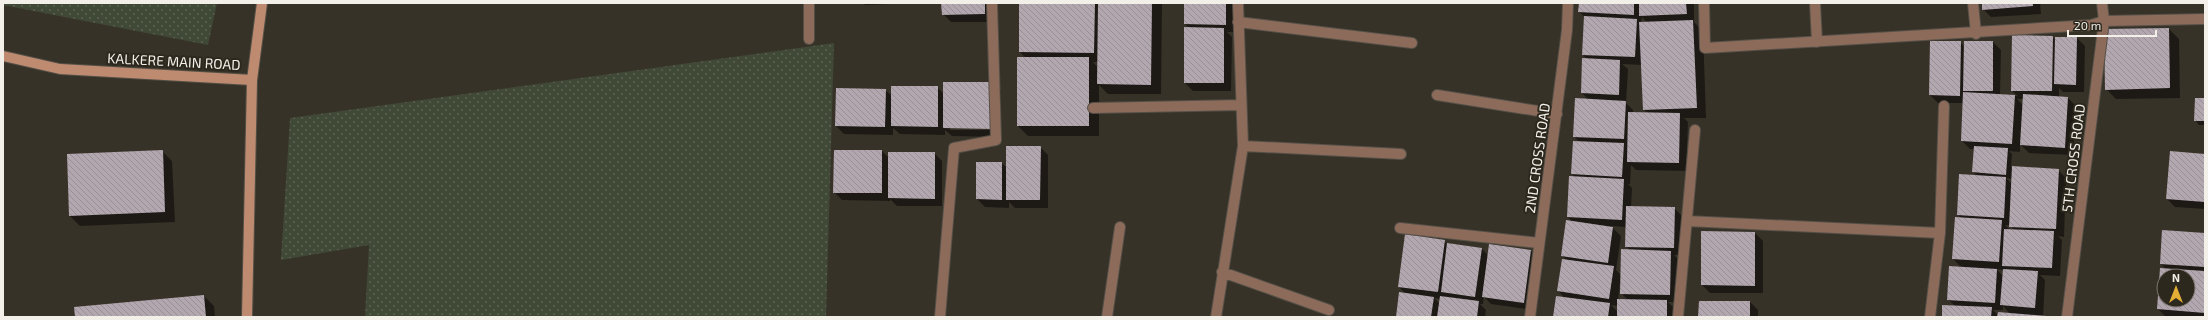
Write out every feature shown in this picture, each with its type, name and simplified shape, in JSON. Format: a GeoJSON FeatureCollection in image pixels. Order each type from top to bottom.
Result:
{"type":"FeatureCollection","features":[{"type":"Feature","properties":{"kind":"street"},"geometry":{"type":"LineString","coordinates":[[252,80],[262,3]]}},
{"type":"Feature","properties":{"kind":"street"},"geometry":{"type":"LineString","coordinates":[[809,3],[809,39]]}},
{"type":"Feature","properties":{"kind":"street"},"geometry":{"type":"LineString","coordinates":[[940,317],[954,148],[996,140],[992,3]]}},
{"type":"Feature","properties":{"kind":"street"},"geometry":{"type":"LineString","coordinates":[[1216,317],[1243,146],[1238,3]]}},
{"type":"Feature","properties":{"kind":"street","name":"2ND CROSS ROAD"},"geometry":{"type":"LineString","coordinates":[[1530,317],[1568,30],[1568,3]]}},
{"type":"Feature","properties":{"kind":"street"},"geometry":{"type":"LineString","coordinates":[[1704,3],[1705,48],[1976,34],[2091,25],[2104,21],[2205,19]]}},
{"type":"Feature","properties":{"kind":"street"},"geometry":{"type":"LineString","coordinates":[[1815,3],[1817,42]]}},
{"type":"Feature","properties":{"kind":"street"},"geometry":{"type":"LineString","coordinates":[[1973,3],[1976,34]]}},
{"type":"Feature","properties":{"kind":"street","name":"5TH CROSS ROAD"},"geometry":{"type":"LineString","coordinates":[[2067,317],[2104,21],[2102,3]]}},
{"type":"Feature","properties":{"kind":"street"},"geometry":{"type":"LineString","coordinates":[[1238,22],[1412,43]]}},
{"type":"Feature","properties":{"kind":"street","name":"KALKERE MAIN ROAD"},"geometry":{"type":"LineString","coordinates":[[3,56],[60,69],[252,80],[246,317]]}},
{"type":"Feature","properties":{"kind":"street"},"geometry":{"type":"LineString","coordinates":[[1437,95],[1557,114]]}},
{"type":"Feature","properties":{"kind":"street"},"geometry":{"type":"LineString","coordinates":[[1093,108],[1241,105]]}},
{"type":"Feature","properties":{"kind":"street"},"geometry":{"type":"LineString","coordinates":[[1930,317],[1940,233],[1944,106]]}},
{"type":"Feature","properties":{"kind":"street"},"geometry":{"type":"LineString","coordinates":[[1678,317],[1695,130]]}},
{"type":"Feature","properties":{"kind":"street"},"geometry":{"type":"LineString","coordinates":[[1243,146],[1401,154]]}},
{"type":"Feature","properties":{"kind":"street"},"geometry":{"type":"LineString","coordinates":[[1687,221],[1940,233]]}},
{"type":"Feature","properties":{"kind":"street"},"geometry":{"type":"LineString","coordinates":[[1107,317],[1120,227]]}},
{"type":"Feature","properties":{"kind":"street"},"geometry":{"type":"LineString","coordinates":[[1400,228],[1539,243]]}},
{"type":"Feature","properties":{"kind":"street"},"geometry":{"type":"LineString","coordinates":[[1222,272],[1329,310]]}},
{"type":"Feature","properties":{"kind":"green space"},"geometry":{"type":"Polygon","coordinates":[[[3,3],[217,3],[208,45],[3,5],[3,3]]]}},
{"type":"Feature","properties":{"kind":"green space"},"geometry":{"type":"Polygon","coordinates":[[[834,43],[826,317],[365,317],[369,245],[281,260],[290,118],[834,43]]]}},
{"type":"Feature","properties":{"kind":"building"},"geometry":{"type":"Polygon","coordinates":[[[941,3],[985,3],[985,14],[942,15],[941,3]]]}},
{"type":"Feature","properties":{"kind":"building"},"geometry":{"type":"Polygon","coordinates":[[[1019,3],[1095,3],[1094,53],[1019,52],[1019,3]]]}},
{"type":"Feature","properties":{"kind":"building"},"geometry":{"type":"Polygon","coordinates":[[[1098,3],[1152,3],[1151,85],[1097,84],[1098,3]]]}},
{"type":"Feature","properties":{"kind":"building"},"geometry":{"type":"Polygon","coordinates":[[[1184,3],[1226,3],[1226,25],[1184,24],[1184,3]]]}},
{"type":"Feature","properties":{"kind":"building"},"geometry":{"type":"Polygon","coordinates":[[[1579,3],[1634,3],[1634,15],[1578,12],[1579,3]]]}},
{"type":"Feature","properties":{"kind":"building"},"geometry":{"type":"Polygon","coordinates":[[[1639,3],[1686,3],[1687,14],[1639,16],[1639,3]]]}},
{"type":"Feature","properties":{"kind":"building"},"geometry":{"type":"Polygon","coordinates":[[[1982,3],[2033,3],[2033,6],[1982,10],[1982,3]]]}},
{"type":"Feature","properties":{"kind":"building"},"geometry":{"type":"Polygon","coordinates":[[[1584,16],[1637,19],[1635,57],[1582,55],[1584,16]]]}},
{"type":"Feature","properties":{"kind":"building"},"geometry":{"type":"Polygon","coordinates":[[[1693,20],[1697,108],[1643,110],[1639,22],[1693,20]]]}},
{"type":"Feature","properties":{"kind":"building"},"geometry":{"type":"Polygon","coordinates":[[[1184,27],[1224,28],[1224,83],[1184,83],[1184,27]]]}},
{"type":"Feature","properties":{"kind":"building"},"geometry":{"type":"Polygon","coordinates":[[[2169,28],[2170,88],[2105,90],[2104,29],[2169,28]]]}},
{"type":"Feature","properties":{"kind":"building"},"geometry":{"type":"Polygon","coordinates":[[[2012,35],[2053,36],[2052,91],[2011,91],[2012,35]]]}},
{"type":"Feature","properties":{"kind":"building"},"geometry":{"type":"Polygon","coordinates":[[[2055,37],[2077,37],[2076,85],[2054,84],[2055,37]]]}},
{"type":"Feature","properties":{"kind":"building"},"geometry":{"type":"Polygon","coordinates":[[[1930,41],[1961,41],[1960,96],[1929,95],[1930,41]]]}},
{"type":"Feature","properties":{"kind":"building"},"geometry":{"type":"Polygon","coordinates":[[[1964,41],[1993,41],[1993,91],[1963,91],[1964,41]]]}},
{"type":"Feature","properties":{"kind":"building"},"geometry":{"type":"Polygon","coordinates":[[[1017,57],[1089,57],[1089,126],[1017,126],[1017,57]]]}},
{"type":"Feature","properties":{"kind":"building"},"geometry":{"type":"Polygon","coordinates":[[[1582,58],[1620,60],[1619,95],[1581,93],[1582,58]]]}},
{"type":"Feature","properties":{"kind":"building"},"geometry":{"type":"Polygon","coordinates":[[[943,82],[993,82],[993,129],[943,128],[943,82]]]}},
{"type":"Feature","properties":{"kind":"building"},"geometry":{"type":"Polygon","coordinates":[[[891,86],[938,86],[938,127],[891,126],[891,86]]]}},
{"type":"Feature","properties":{"kind":"building"},"geometry":{"type":"Polygon","coordinates":[[[836,88],[886,89],[885,127],[835,126],[836,88]]]}},
{"type":"Feature","properties":{"kind":"building"},"geometry":{"type":"Polygon","coordinates":[[[1963,92],[2015,95],[2012,144],[1961,141],[1963,92]]]}},
{"type":"Feature","properties":{"kind":"building"},"geometry":{"type":"Polygon","coordinates":[[[2023,94],[2068,97],[2065,148],[2020,145],[2023,94]]]}},
{"type":"Feature","properties":{"kind":"building"},"geometry":{"type":"Polygon","coordinates":[[[1575,98],[1626,101],[1624,139],[1573,137],[1575,98]]]}},
{"type":"Feature","properties":{"kind":"building"},"geometry":{"type":"Polygon","coordinates":[[[2195,98],[2205,98],[2205,121],[2194,121],[2195,98]]]}},
{"type":"Feature","properties":{"kind":"building"},"geometry":{"type":"Polygon","coordinates":[[[1628,112],[1680,113],[1679,163],[1627,162],[1628,112]]]}},
{"type":"Feature","properties":{"kind":"building"},"geometry":{"type":"Polygon","coordinates":[[[1573,141],[1624,143],[1622,177],[1571,174],[1573,141]]]}},
{"type":"Feature","properties":{"kind":"building"},"geometry":{"type":"Polygon","coordinates":[[[1006,146],[1041,146],[1040,200],[1006,200],[1006,146]]]}},
{"type":"Feature","properties":{"kind":"building"},"geometry":{"type":"Polygon","coordinates":[[[1974,146],[2008,148],[2006,175],[1972,172],[1974,146]]]}},
{"type":"Feature","properties":{"kind":"building"},"geometry":{"type":"Polygon","coordinates":[[[163,150],[165,212],[69,216],[67,154],[163,150]]]}},
{"type":"Feature","properties":{"kind":"building"},"geometry":{"type":"Polygon","coordinates":[[[834,150],[882,150],[882,193],[833,193],[834,150]]]}},
{"type":"Feature","properties":{"kind":"building"},"geometry":{"type":"Polygon","coordinates":[[[2170,151],[2205,154],[2205,202],[2166,199],[2170,151]]]}},
{"type":"Feature","properties":{"kind":"building"},"geometry":{"type":"Polygon","coordinates":[[[888,152],[935,152],[935,199],[888,198],[888,152]]]}},
{"type":"Feature","properties":{"kind":"building"},"geometry":{"type":"Polygon","coordinates":[[[976,162],[1002,162],[1002,200],[976,199],[976,162]]]}},
{"type":"Feature","properties":{"kind":"building"},"geometry":{"type":"Polygon","coordinates":[[[2012,166],[2059,169],[2056,229],[2009,227],[2012,166]]]}},
{"type":"Feature","properties":{"kind":"building"},"geometry":{"type":"Polygon","coordinates":[[[1959,174],[2006,177],[2004,218],[1957,215],[1959,174]]]}},
{"type":"Feature","properties":{"kind":"building"},"geometry":{"type":"Polygon","coordinates":[[[1569,176],[1624,179],[1622,220],[1567,217],[1569,176]]]}},
{"type":"Feature","properties":{"kind":"building"},"geometry":{"type":"Polygon","coordinates":[[[1626,206],[1675,207],[1674,248],[1625,247],[1626,206]]]}},
{"type":"Feature","properties":{"kind":"building"},"geometry":{"type":"Polygon","coordinates":[[[1955,217],[2002,220],[1999,262],[1952,259],[1955,217]]]}},
{"type":"Feature","properties":{"kind":"building"},"geometry":{"type":"Polygon","coordinates":[[[1566,220],[1613,227],[1608,263],[1561,256],[1566,220]]]}},
{"type":"Feature","properties":{"kind":"building"},"geometry":{"type":"Polygon","coordinates":[[[2004,229],[2054,231],[2052,268],[2002,266],[2004,229]]]}},
{"type":"Feature","properties":{"kind":"building"},"geometry":{"type":"Polygon","coordinates":[[[2162,230],[2205,233],[2205,267],[2160,264],[2162,230]]]}},
{"type":"Feature","properties":{"kind":"building"},"geometry":{"type":"Polygon","coordinates":[[[1701,231],[1755,232],[1755,286],[1701,285],[1701,231]]]}},
{"type":"Feature","properties":{"kind":"building"},"geometry":{"type":"Polygon","coordinates":[[[1405,234],[1445,240],[1438,292],[1398,287],[1405,234]]]}},
{"type":"Feature","properties":{"kind":"building"},"geometry":{"type":"Polygon","coordinates":[[[1447,243],[1482,248],[1475,297],[1441,292],[1447,243]]]}},
{"type":"Feature","properties":{"kind":"building"},"geometry":{"type":"Polygon","coordinates":[[[1489,244],[1531,250],[1524,303],[1482,297],[1489,244]]]}},
{"type":"Feature","properties":{"kind":"building"},"geometry":{"type":"Polygon","coordinates":[[[1621,249],[1671,251],[1670,295],[1620,294],[1621,249]]]}},
{"type":"Feature","properties":{"kind":"building"},"geometry":{"type":"Polygon","coordinates":[[[1562,259],[1614,266],[1609,299],[1557,291],[1562,259]]]}},
{"type":"Feature","properties":{"kind":"building"},"geometry":{"type":"Polygon","coordinates":[[[1949,266],[1997,269],[1995,303],[1947,300],[1949,266]]]}},
{"type":"Feature","properties":{"kind":"building"},"geometry":{"type":"Polygon","coordinates":[[[2003,269],[2038,271],[2035,308],[2000,305],[2003,269]]]}},
{"type":"Feature","properties":{"kind":"building"},"geometry":{"type":"Polygon","coordinates":[[[2196,270],[2205,271],[2205,313],[2157,308],[2196,308],[2196,270]]]}},
{"type":"Feature","properties":{"kind":"building"},"geometry":{"type":"Polygon","coordinates":[[[1399,292],[1434,297],[1431,317],[1396,317],[1399,292]]]}},
{"type":"Feature","properties":{"kind":"building"},"geometry":{"type":"Polygon","coordinates":[[[204,295],[206,317],[75,317],[74,307],[204,295]]]}},
{"type":"Feature","properties":{"kind":"building"},"geometry":{"type":"Polygon","coordinates":[[[1440,296],[1479,301],[1477,317],[1437,317],[1440,296]]]}},
{"type":"Feature","properties":{"kind":"building"},"geometry":{"type":"Polygon","coordinates":[[[1556,296],[1610,303],[1608,317],[1553,317],[1556,296]]]}},
{"type":"Feature","properties":{"kind":"building"},"geometry":{"type":"Polygon","coordinates":[[[1617,299],[1667,300],[1667,317],[1617,317],[1617,299]]]}},
{"type":"Feature","properties":{"kind":"building"},"geometry":{"type":"Polygon","coordinates":[[[1699,301],[1750,301],[1750,317],[1698,317],[1699,301]]]}},
{"type":"Feature","properties":{"kind":"building"},"geometry":{"type":"Polygon","coordinates":[[[1942,305],[1992,307],[1991,317],[1942,317],[1942,305]]]}},
{"type":"Feature","properties":{"kind":"building"},"geometry":{"type":"Polygon","coordinates":[[[1998,312],[2047,316],[2047,317],[1997,317],[1998,312]]]}}]}
